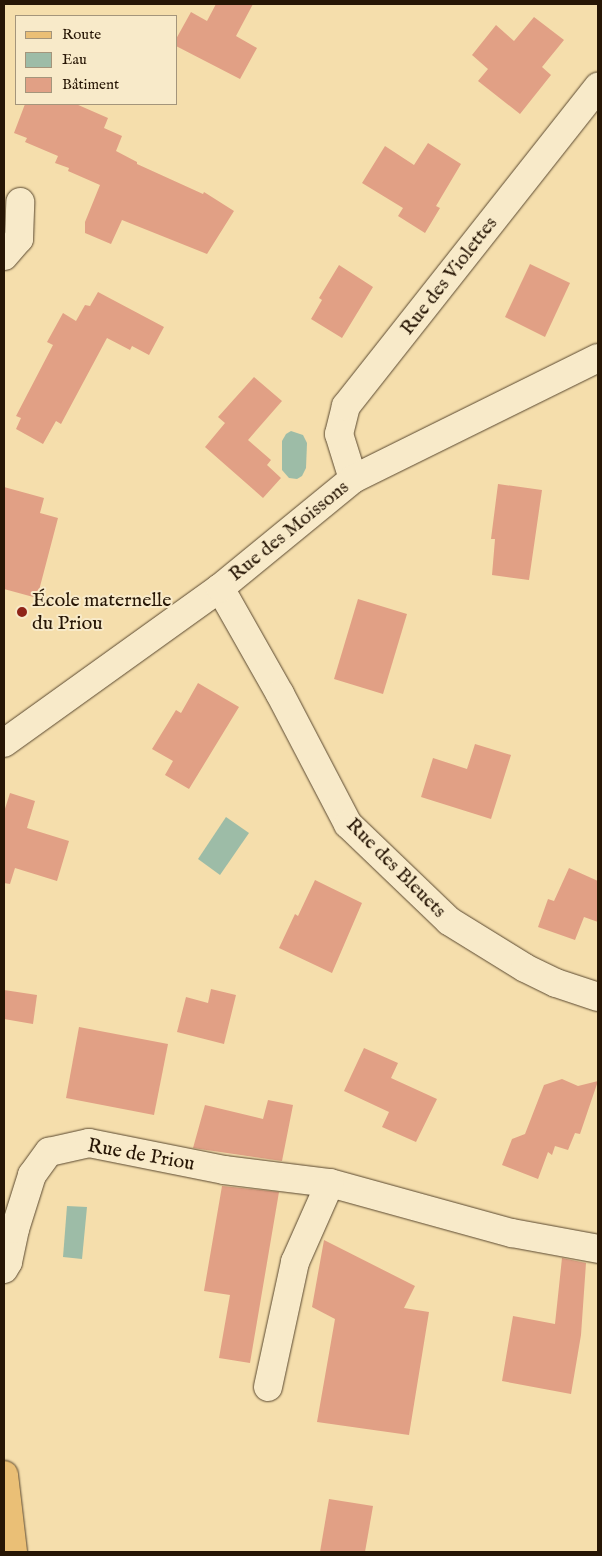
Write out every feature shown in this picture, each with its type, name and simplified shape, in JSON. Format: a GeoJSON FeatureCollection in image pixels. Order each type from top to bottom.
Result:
{"type":"FeatureCollection","features":[{"type":"Feature","properties":{"kind":"main road"},"geometry":{"type":"LineString","coordinates":[[4,1474],[13,1552]]}},
{"type":"Feature","properties":{"kind":"street","name":"Rue des Violettes"},"geometry":{"type":"LineString","coordinates":[[353,479],[338,434],[346,406],[598,87]]}},
{"type":"Feature","properties":{"kind":"street"},"geometry":{"type":"LineString","coordinates":[[4,256],[19,239],[20,202]]}},
{"type":"Feature","properties":{"kind":"street","name":"Rue des Moissons"},"geometry":{"type":"LineString","coordinates":[[4,743],[220,588],[353,479],[598,358]]}},
{"type":"Feature","properties":{"kind":"street","name":"Rue des Bleuets"},"geometry":{"type":"LineString","coordinates":[[220,588],[280,694],[348,824],[449,921],[477,940],[548,979],[598,997]]}},
{"type":"Feature","properties":{"kind":"street","name":"Rue de Priou"},"geometry":{"type":"LineString","coordinates":[[4,1269],[8,1262],[32,1175],[49,1152],[76,1144],[89,1143],[224,1170],[330,1183],[512,1233],[598,1249]]}},
{"type":"Feature","properties":{"kind":"street"},"geometry":{"type":"LineString","coordinates":[[268,1387],[295,1262],[330,1183]]}},
{"type":"Feature","properties":{"kind":"water"},"geometry":{"type":"Polygon","coordinates":[[[291,431],[303,435],[307,443],[306,468],[302,476],[297,479],[289,478],[282,470],[282,441],[286,434],[291,431]]]}},
{"type":"Feature","properties":{"kind":"water"},"geometry":{"type":"Polygon","coordinates":[[[226,817],[249,833],[220,875],[198,859],[226,817]]]}},
{"type":"Feature","properties":{"kind":"water"},"geometry":{"type":"Polygon","coordinates":[[[67,1206],[87,1207],[82,1259],[63,1257],[67,1206]]]}},
{"type":"Feature","properties":{"kind":"building"},"geometry":{"type":"Polygon","coordinates":[[[216,4],[253,4],[236,36],[257,48],[240,79],[178,47],[178,35],[191,12],[207,21],[216,4]]]}},
{"type":"Feature","properties":{"kind":"building"},"geometry":{"type":"Polygon","coordinates":[[[534,17],[564,40],[542,67],[551,75],[520,114],[478,81],[488,69],[472,55],[496,25],[514,41],[534,17]]]}},
{"type":"Feature","properties":{"kind":"building"},"geometry":{"type":"Polygon","coordinates":[[[25,105],[78,105],[108,118],[104,128],[122,136],[116,151],[137,162],[137,164],[203,194],[204,192],[234,211],[207,254],[122,220],[111,244],[85,233],[85,222],[100,185],[68,171],[69,168],[55,163],[58,156],[25,142],[27,138],[14,133],[25,105]]]}},
{"type":"Feature","properties":{"kind":"building"},"geometry":{"type":"Polygon","coordinates":[[[428,143],[461,164],[436,206],[440,208],[425,233],[398,216],[403,208],[362,183],[385,146],[414,165],[428,143]]]}},
{"type":"Feature","properties":{"kind":"building"},"geometry":{"type":"Polygon","coordinates":[[[530,264],[570,283],[545,337],[505,317],[530,264]]]}},
{"type":"Feature","properties":{"kind":"building"},"geometry":{"type":"Polygon","coordinates":[[[339,265],[373,287],[342,338],[311,319],[322,300],[319,298],[339,265]]]}},
{"type":"Feature","properties":{"kind":"building"},"geometry":{"type":"Polygon","coordinates":[[[98,292],[164,327],[149,355],[132,346],[130,350],[107,338],[61,424],[56,421],[43,444],[16,429],[21,418],[16,416],[53,345],[47,342],[63,313],[76,321],[85,305],[90,306],[98,292]]]}},
{"type":"Feature","properties":{"kind":"building"},"geometry":{"type":"Polygon","coordinates":[[[254,377],[282,401],[248,440],[271,460],[267,465],[281,478],[263,498],[205,447],[225,423],[218,417],[254,377]]]}},
{"type":"Feature","properties":{"kind":"building"},"geometry":{"type":"Polygon","coordinates":[[[498,484],[542,490],[529,580],[492,575],[495,539],[491,539],[498,484]]]}},
{"type":"Feature","properties":{"kind":"building"},"geometry":{"type":"Polygon","coordinates":[[[4,487],[44,498],[40,513],[58,518],[37,598],[4,589],[4,487]]]}},
{"type":"Feature","properties":{"kind":"building"},"geometry":{"type":"Polygon","coordinates":[[[358,599],[407,614],[383,694],[334,679],[358,599]]]}},
{"type":"Feature","properties":{"kind":"building"},"geometry":{"type":"Polygon","coordinates":[[[198,683],[239,707],[189,789],[165,775],[173,761],[152,749],[176,710],[181,713],[198,683]]]}},
{"type":"Feature","properties":{"kind":"building"},"geometry":{"type":"Polygon","coordinates":[[[475,744],[511,755],[491,819],[421,797],[433,758],[467,769],[475,744]]]}},
{"type":"Feature","properties":{"kind":"building"},"geometry":{"type":"Polygon","coordinates":[[[10,793],[35,801],[27,828],[69,841],[57,881],[15,868],[10,884],[4,883],[4,812],[10,793]]]}},
{"type":"Feature","properties":{"kind":"building"},"geometry":{"type":"Polygon","coordinates":[[[569,868],[598,881],[598,922],[584,917],[575,940],[538,927],[548,899],[554,901],[569,868]]]}},
{"type":"Feature","properties":{"kind":"building"},"geometry":{"type":"Polygon","coordinates":[[[315,880],[362,903],[332,973],[279,948],[295,914],[298,916],[315,880]]]}},
{"type":"Feature","properties":{"kind":"building"},"geometry":{"type":"Polygon","coordinates":[[[211,989],[236,995],[224,1044],[177,1032],[186,997],[208,1003],[211,989]]]}},
{"type":"Feature","properties":{"kind":"building"},"geometry":{"type":"Polygon","coordinates":[[[4,990],[37,995],[33,1024],[4,1019],[4,990]]]}},
{"type":"Feature","properties":{"kind":"building"},"geometry":{"type":"Polygon","coordinates":[[[79,1027],[168,1044],[154,1115],[66,1098],[79,1027]]]}},
{"type":"Feature","properties":{"kind":"building"},"geometry":{"type":"Polygon","coordinates":[[[364,1048],[398,1063],[391,1078],[437,1099],[416,1142],[382,1127],[389,1112],[344,1091],[364,1048]]]}},
{"type":"Feature","properties":{"kind":"building"},"geometry":{"type":"Polygon","coordinates":[[[562,1079],[578,1086],[598,1081],[580,1134],[575,1133],[568,1150],[555,1146],[552,1155],[548,1152],[538,1179],[502,1165],[512,1139],[525,1134],[544,1085],[562,1079]]]}},
{"type":"Feature","properties":{"kind":"building"},"geometry":{"type":"Polygon","coordinates":[[[268,1100],[293,1105],[282,1161],[193,1148],[205,1105],[263,1119],[268,1100]]]}},
{"type":"Feature","properties":{"kind":"building"},"geometry":{"type":"Polygon","coordinates":[[[222,1186],[279,1192],[250,1363],[219,1358],[230,1295],[204,1291],[222,1186]]]}},
{"type":"Feature","properties":{"kind":"building"},"geometry":{"type":"Polygon","coordinates":[[[324,1240],[415,1286],[404,1308],[429,1312],[409,1435],[317,1422],[335,1319],[312,1307],[324,1240]]]}},
{"type":"Feature","properties":{"kind":"building"},"geometry":{"type":"Polygon","coordinates":[[[562,1258],[586,1263],[581,1335],[571,1394],[502,1381],[513,1316],[555,1324],[562,1258]]]}},
{"type":"Feature","properties":{"kind":"building"},"geometry":{"type":"Polygon","coordinates":[[[329,1499],[373,1506],[365,1552],[320,1552],[329,1499]]]}},
{"type":"Feature","properties":{"kind":"place","name":"École maternelle du Priou"},"geometry":{"type":"Point","coordinates":[22,612]}}]}
